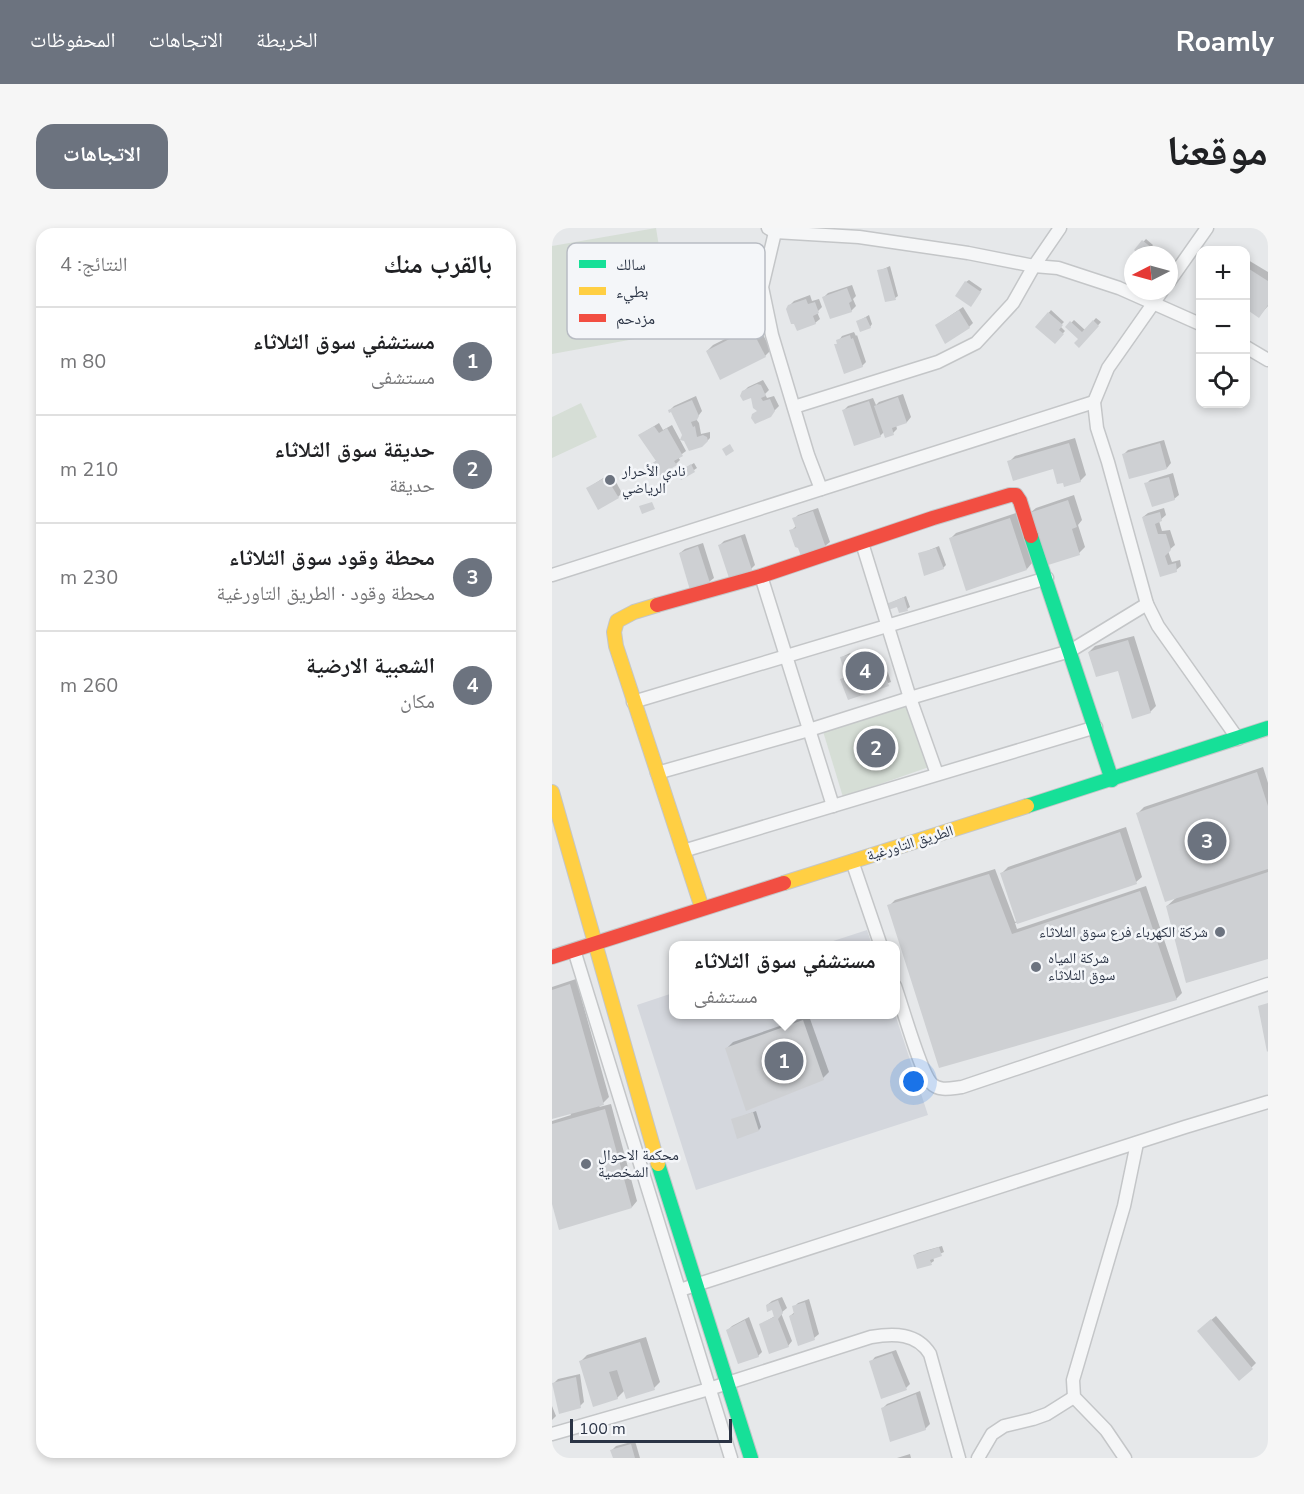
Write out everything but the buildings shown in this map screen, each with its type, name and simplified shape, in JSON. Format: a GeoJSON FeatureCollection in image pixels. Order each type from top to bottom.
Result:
{"type":"FeatureCollection","features":[{"type":"Feature","properties":{"kind":"street"},"geometry":{"type":"LineString","coordinates":[[794,406],[938,362],[976,342],[1013,303],[1034,266],[1060,228]]}},
{"type":"Feature","properties":{"kind":"street"},"geometry":{"type":"LineString","coordinates":[[1178,269],[1207,228]]}},
{"type":"Feature","properties":{"kind":"street"},"geometry":{"type":"LineString","coordinates":[[765,271],[773,229],[857,232],[1034,266],[1058,268],[1119,288],[1196,322]]}},
{"type":"Feature","properties":{"kind":"street"},"geometry":{"type":"LineString","coordinates":[[1156,300],[1108,368],[1094,402],[1097,428],[1147,604],[1158,626],[1238,740]]}},
{"type":"Feature","properties":{"kind":"street"},"geometry":{"type":"LineString","coordinates":[[765,301],[772,335],[808,455],[821,489]]}},
{"type":"Feature","properties":{"kind":"street"},"geometry":{"type":"LineString","coordinates":[[1250,350],[1268,360]]}},
{"type":"Feature","properties":{"kind":"street"},"geometry":{"type":"LineString","coordinates":[[552,575],[1094,402]]}},
{"type":"Feature","properties":{"kind":"street"},"geometry":{"type":"LineString","coordinates":[[702,908],[616,646],[614,632],[617,621],[634,612],[761,576],[933,518],[1016,495],[1047,578],[1112,780]]}},
{"type":"Feature","properties":{"kind":"street"},"geometry":{"type":"LineString","coordinates":[[862,543],[910,698],[937,774]]}},
{"type":"Feature","properties":{"kind":"street"},"geometry":{"type":"LineString","coordinates":[[761,576],[832,806]]}},
{"type":"Feature","properties":{"kind":"street"},"geometry":{"type":"LineString","coordinates":[[633,702],[1047,578]]}},
{"type":"Feature","properties":{"kind":"street"},"geometry":{"type":"LineString","coordinates":[[657,773],[809,730],[1070,651],[1147,604]]}},
{"type":"Feature","properties":{"kind":"street"},"geometry":{"type":"LineString","coordinates":[[683,851],[1096,727]]}},
{"type":"Feature","properties":{"kind":"street","name":"الطريق التاورغية"},"geometry":{"type":"LineString","coordinates":[[552,957],[1238,740],[1268,728]]}},
{"type":"Feature","properties":{"kind":"street"},"geometry":{"type":"LineString","coordinates":[[552,792],[664,1186],[729,1383],[751,1458]]}},
{"type":"Feature","properties":{"kind":"street"},"geometry":{"type":"LineString","coordinates":[[852,861],[880,941]]}},
{"type":"Feature","properties":{"kind":"street"},"geometry":{"type":"LineString","coordinates":[[574,950],[731,1458]]}},
{"type":"Feature","properties":{"kind":"street"},"geometry":{"type":"LineString","coordinates":[[900,1000],[930,1082],[938,1088],[947,1089],[962,1087],[1268,984]]}},
{"type":"Feature","properties":{"kind":"street"},"geometry":{"type":"LineString","coordinates":[[680,1290],[1268,1102]]}},
{"type":"Feature","properties":{"kind":"street"},"geometry":{"type":"LineString","coordinates":[[1125,1458],[1106,1430],[1074,1397],[1072,1380],[1124,1206],[1137,1143]]}},
{"type":"Feature","properties":{"kind":"street"},"geometry":{"type":"LineString","coordinates":[[552,1434],[729,1383],[871,1337],[888,1334],[917,1340],[930,1354],[959,1458]]}},
{"type":"Feature","properties":{"kind":"street"},"geometry":{"type":"LineString","coordinates":[[978,1458],[992,1434],[1004,1426],[1047,1414],[1074,1397]]}},
{"type":"Feature","properties":{"kind":"shaded area"},"geometry":{"type":"Polygon","coordinates":[[[656,228],[658,243],[569,243],[656,228]]]}},
{"type":"Feature","properties":{"kind":"shaded area"},"geometry":{"type":"Polygon","coordinates":[[[567,243],[567,339],[634,339],[552,354],[552,246],[567,243]]]}},
{"type":"Feature","properties":{"kind":"shaded area"},"geometry":{"type":"Polygon","coordinates":[[[581,403],[597,437],[552,458],[552,417],[581,403]]]}},
{"type":"Feature","properties":{"kind":"shaded area"},"geometry":{"type":"Polygon","coordinates":[[[910,701],[929,767],[843,797],[822,728],[910,701]]]}},
{"type":"Feature","properties":{"kind":"shaded area"},"geometry":{"type":"Polygon","coordinates":[[[867,930],[871,941],[833,941],[867,930]]]}},
{"type":"Feature","properties":{"kind":"shaded area"},"geometry":{"type":"Polygon","coordinates":[[[669,994],[669,1019],[897,1019],[928,1115],[696,1190],[637,1005],[669,994]]]}},
{"type":"Feature","properties":{"kind":"traffic: fast"},"geometry":{"type":"LineString","coordinates":[[1031,536],[1112,780]]}},
{"type":"Feature","properties":{"kind":"traffic: fast"},"geometry":{"type":"LineString","coordinates":[[1027,806],[1268,728]]}},
{"type":"Feature","properties":{"kind":"traffic: fast"},"geometry":{"type":"LineString","coordinates":[[658,1164],[751,1458]]}},
{"type":"Feature","properties":{"kind":"traffic: slow"},"geometry":{"type":"LineString","coordinates":[[657,605],[634,612],[617,621],[614,632],[616,646],[702,908]]}},
{"type":"Feature","properties":{"kind":"traffic: slow"},"geometry":{"type":"LineString","coordinates":[[552,792],[658,1164]]}},
{"type":"Feature","properties":{"kind":"traffic: slow"},"geometry":{"type":"LineString","coordinates":[[784,883],[1027,806]]}},
{"type":"Feature","properties":{"kind":"traffic: jam"},"geometry":{"type":"LineString","coordinates":[[657,605],[761,576],[933,518],[1010,495],[1016,495],[1020,501],[1031,536]]}},
{"type":"Feature","properties":{"kind":"traffic: jam"},"geometry":{"type":"LineString","coordinates":[[552,957],[784,883]]}},
{"type":"Feature","properties":{"kind":"place","name":"نادي الأحرار الرياضي"},"geometry":{"type":"Point","coordinates":[610,480]}},
{"type":"Feature","properties":{"kind":"place","name":"الشعبية الارضية"},"geometry":{"type":"Point","coordinates":[865,671]}},
{"type":"Feature","properties":{"kind":"place","name":"حديقة سوق الثلاثاء"},"geometry":{"type":"Point","coordinates":[876,748]}},
{"type":"Feature","properties":{"kind":"place","name":"محطة وقود سوق الثلاثاء"},"geometry":{"type":"Point","coordinates":[1207,841]}},
{"type":"Feature","properties":{"kind":"place","name":"شركة الكهرباء فرع سوق الثلاثاء"},"geometry":{"type":"Point","coordinates":[1220,932]}},
{"type":"Feature","properties":{"kind":"place","name":"شركة المياه سوق الثلاثاء"},"geometry":{"type":"Point","coordinates":[1036,967]}},
{"type":"Feature","properties":{"kind":"place","name":"مستشفي سوق الثلاثاء"},"geometry":{"type":"Point","coordinates":[784,1061]}},
{"type":"Feature","properties":{"kind":"place","name":"محكمة الاحوال الشخصية"},"geometry":{"type":"Point","coordinates":[586,1164]}}]}
